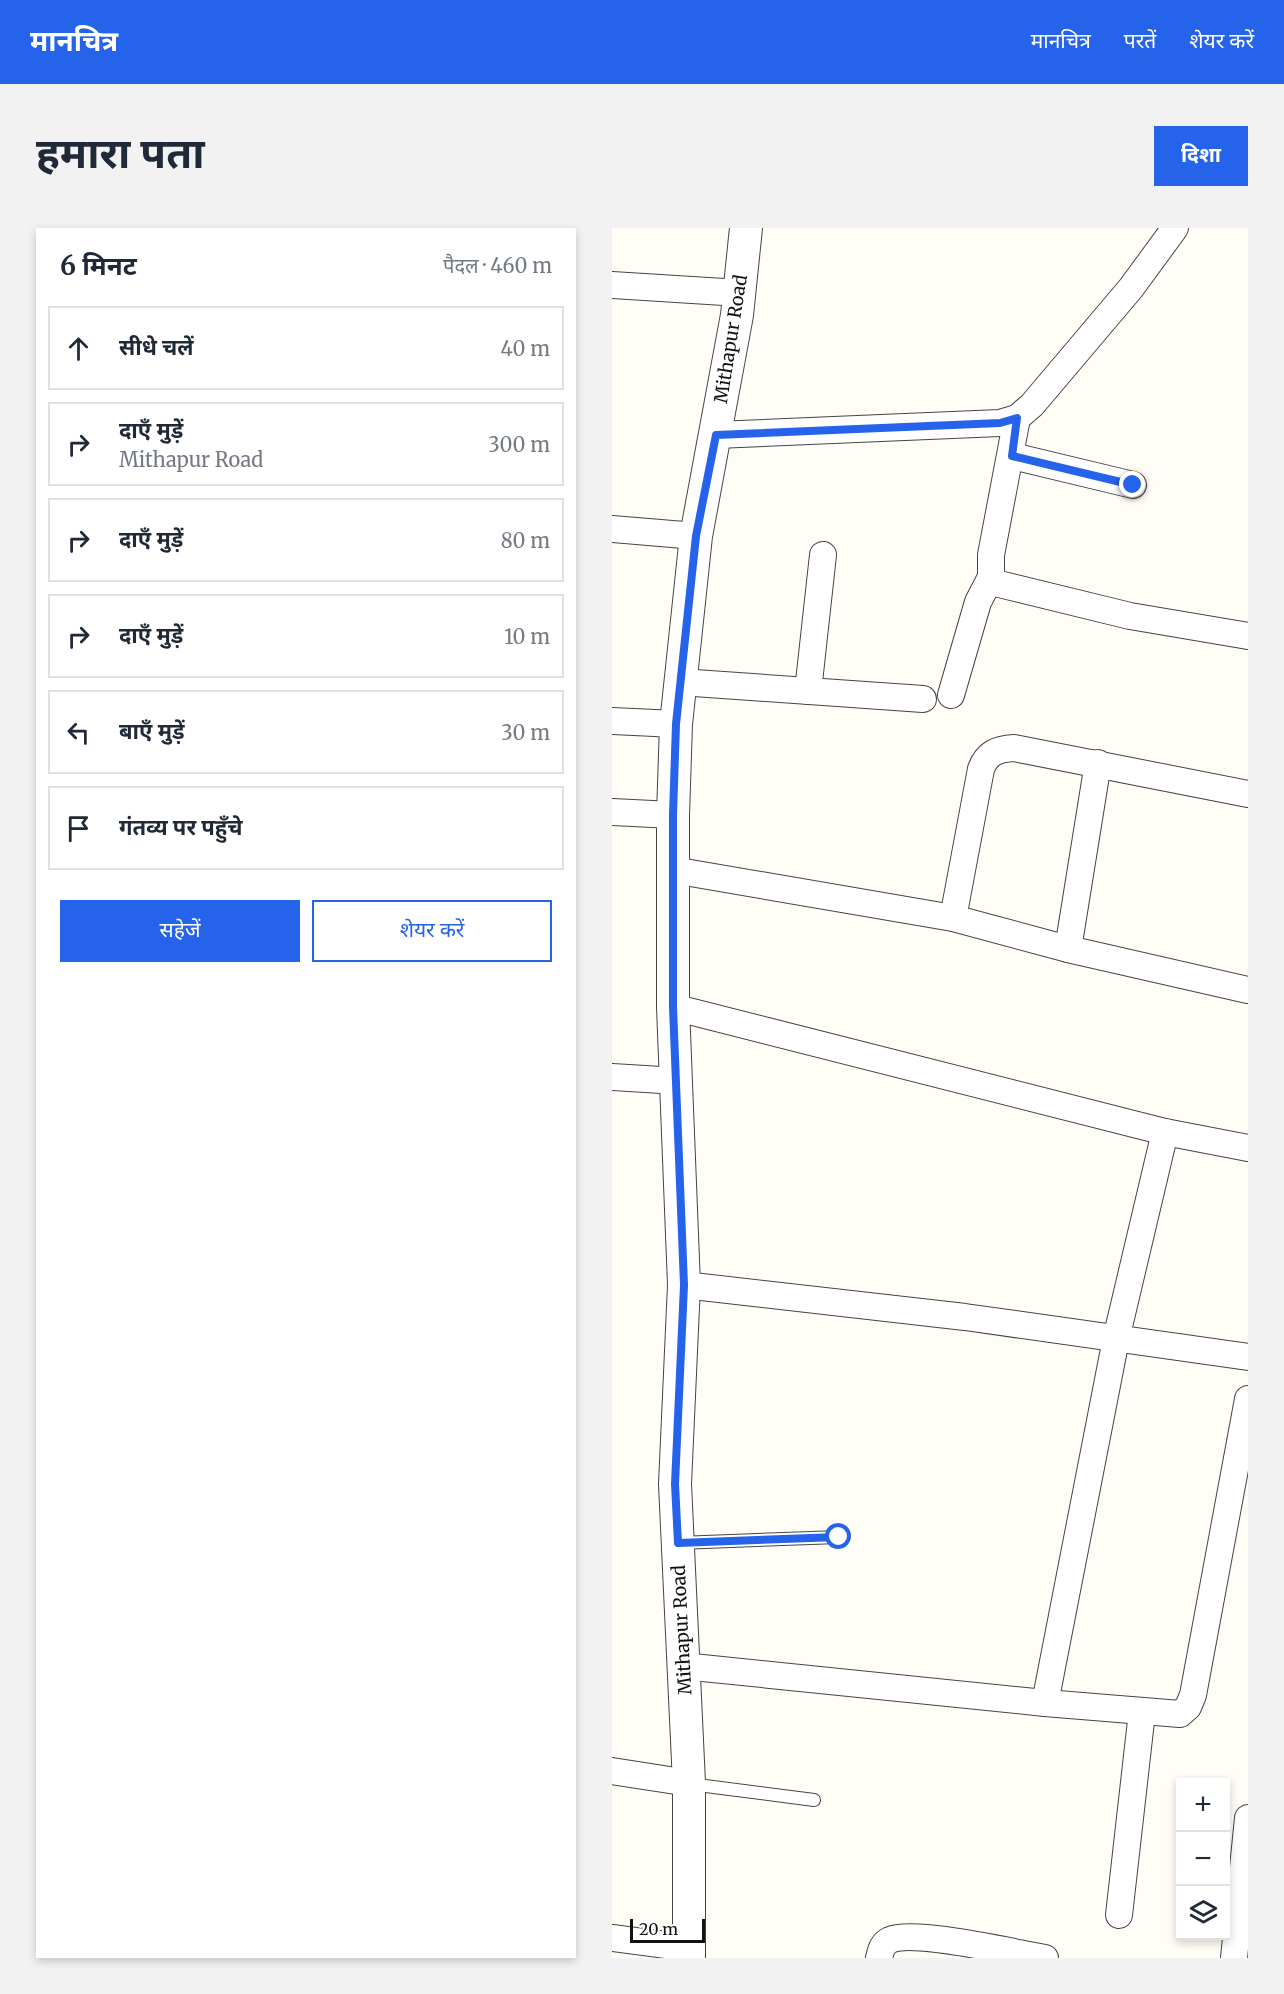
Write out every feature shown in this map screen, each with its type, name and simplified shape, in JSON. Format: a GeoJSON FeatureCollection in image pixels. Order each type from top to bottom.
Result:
{"type":"FeatureCollection","features":[{"type":"Feature","properties":{"kind":"street","name":"Mithapur Road"},"geometry":{"type":"LineString","coordinates":[[688,1953],[689,1783],[675,1484],[684,1285],[678,1081],[673,1007],[673,815],[676,724],[696,536],[740,294],[746,228]]}},
{"type":"Feature","properties":{"kind":"street"},"geometry":{"type":"LineString","coordinates":[[716,435],[1000,423],[1017,418],[1032,405],[1131,288],[1175,228]]}},
{"type":"Feature","properties":{"kind":"street"},"geometry":{"type":"LineString","coordinates":[[612,285],[740,294]]}},
{"type":"Feature","properties":{"kind":"street"},"geometry":{"type":"LineString","coordinates":[[951,695],[978,602],[991,577],[991,555],[1012,456],[1017,418]]}},
{"type":"Feature","properties":{"kind":"street"},"geometry":{"type":"LineString","coordinates":[[1012,456],[1133,485]]}},
{"type":"Feature","properties":{"kind":"street"},"geometry":{"type":"LineString","coordinates":[[612,529],[696,536]]}},
{"type":"Feature","properties":{"kind":"street"},"geometry":{"type":"LineString","coordinates":[[808,691],[823,555]]}},
{"type":"Feature","properties":{"kind":"street"},"geometry":{"type":"LineString","coordinates":[[991,577],[995,583],[1004,586],[1118,613],[1248,636]]}},
{"type":"Feature","properties":{"kind":"street"},"geometry":{"type":"LineString","coordinates":[[680,682],[923,699]]}},
{"type":"Feature","properties":{"kind":"street"},"geometry":{"type":"LineString","coordinates":[[612,721],[676,724]]}},
{"type":"Feature","properties":{"kind":"street"},"geometry":{"type":"LineString","coordinates":[[953,918],[981,770],[986,758],[998,749],[1014,748],[1098,763],[1248,794]]}},
{"type":"Feature","properties":{"kind":"street"},"geometry":{"type":"LineString","coordinates":[[1068,949],[1098,763]]}},
{"type":"Feature","properties":{"kind":"street"},"geometry":{"type":"LineString","coordinates":[[612,812],[673,815]]}},
{"type":"Feature","properties":{"kind":"street"},"geometry":{"type":"LineString","coordinates":[[674,870],[953,918],[1068,949],[1248,990]]}},
{"type":"Feature","properties":{"kind":"street"},"geometry":{"type":"LineString","coordinates":[[673,1007],[1165,1132],[1248,1148]]}},
{"type":"Feature","properties":{"kind":"street"},"geometry":{"type":"LineString","coordinates":[[612,1077],[678,1081]]}},
{"type":"Feature","properties":{"kind":"street"},"geometry":{"type":"LineString","coordinates":[[1045,1703],[1116,1339],[1165,1132]]}},
{"type":"Feature","properties":{"kind":"street"},"geometry":{"type":"LineString","coordinates":[[684,1285],[965,1317],[1248,1357]]}},
{"type":"Feature","properties":{"kind":"street"},"geometry":{"type":"LineString","coordinates":[[683,1666],[1045,1703],[1180,1714],[1188,1707],[1193,1695],[1248,1399]]}},
{"type":"Feature","properties":{"kind":"street"},"geometry":{"type":"LineString","coordinates":[[1119,1915],[1142,1712]]}},
{"type":"Feature","properties":{"kind":"street"},"geometry":{"type":"LineString","coordinates":[[612,1771],[689,1783]]}},
{"type":"Feature","properties":{"kind":"street"},"geometry":{"type":"LineString","coordinates":[[1234,1958],[1248,1818]]}},
{"type":"Feature","properties":{"kind":"street"},"geometry":{"type":"LineString","coordinates":[[879,1958],[882,1945],[892,1939],[916,1936],[1045,1958]]}},
{"type":"Feature","properties":{"kind":"street"},"geometry":{"type":"LineString","coordinates":[[612,1938],[688,1953]]}},
{"type":"Feature","properties":{"kind":"lane"},"geometry":{"type":"LineString","coordinates":[[678,1543],[839,1537]]}},
{"type":"Feature","properties":{"kind":"lane"},"geometry":{"type":"LineString","coordinates":[[689,1783],[814,1800]]}},
{"type":"Feature","properties":{"kind":"route"},"geometry":{"type":"LineString","coordinates":[[839,1537],[678,1543],[675,1484],[684,1285],[678,1081],[673,1007],[673,815],[676,724],[696,536],[716,435],[1000,423],[1017,418],[1012,456],[1133,485]]}}]}
